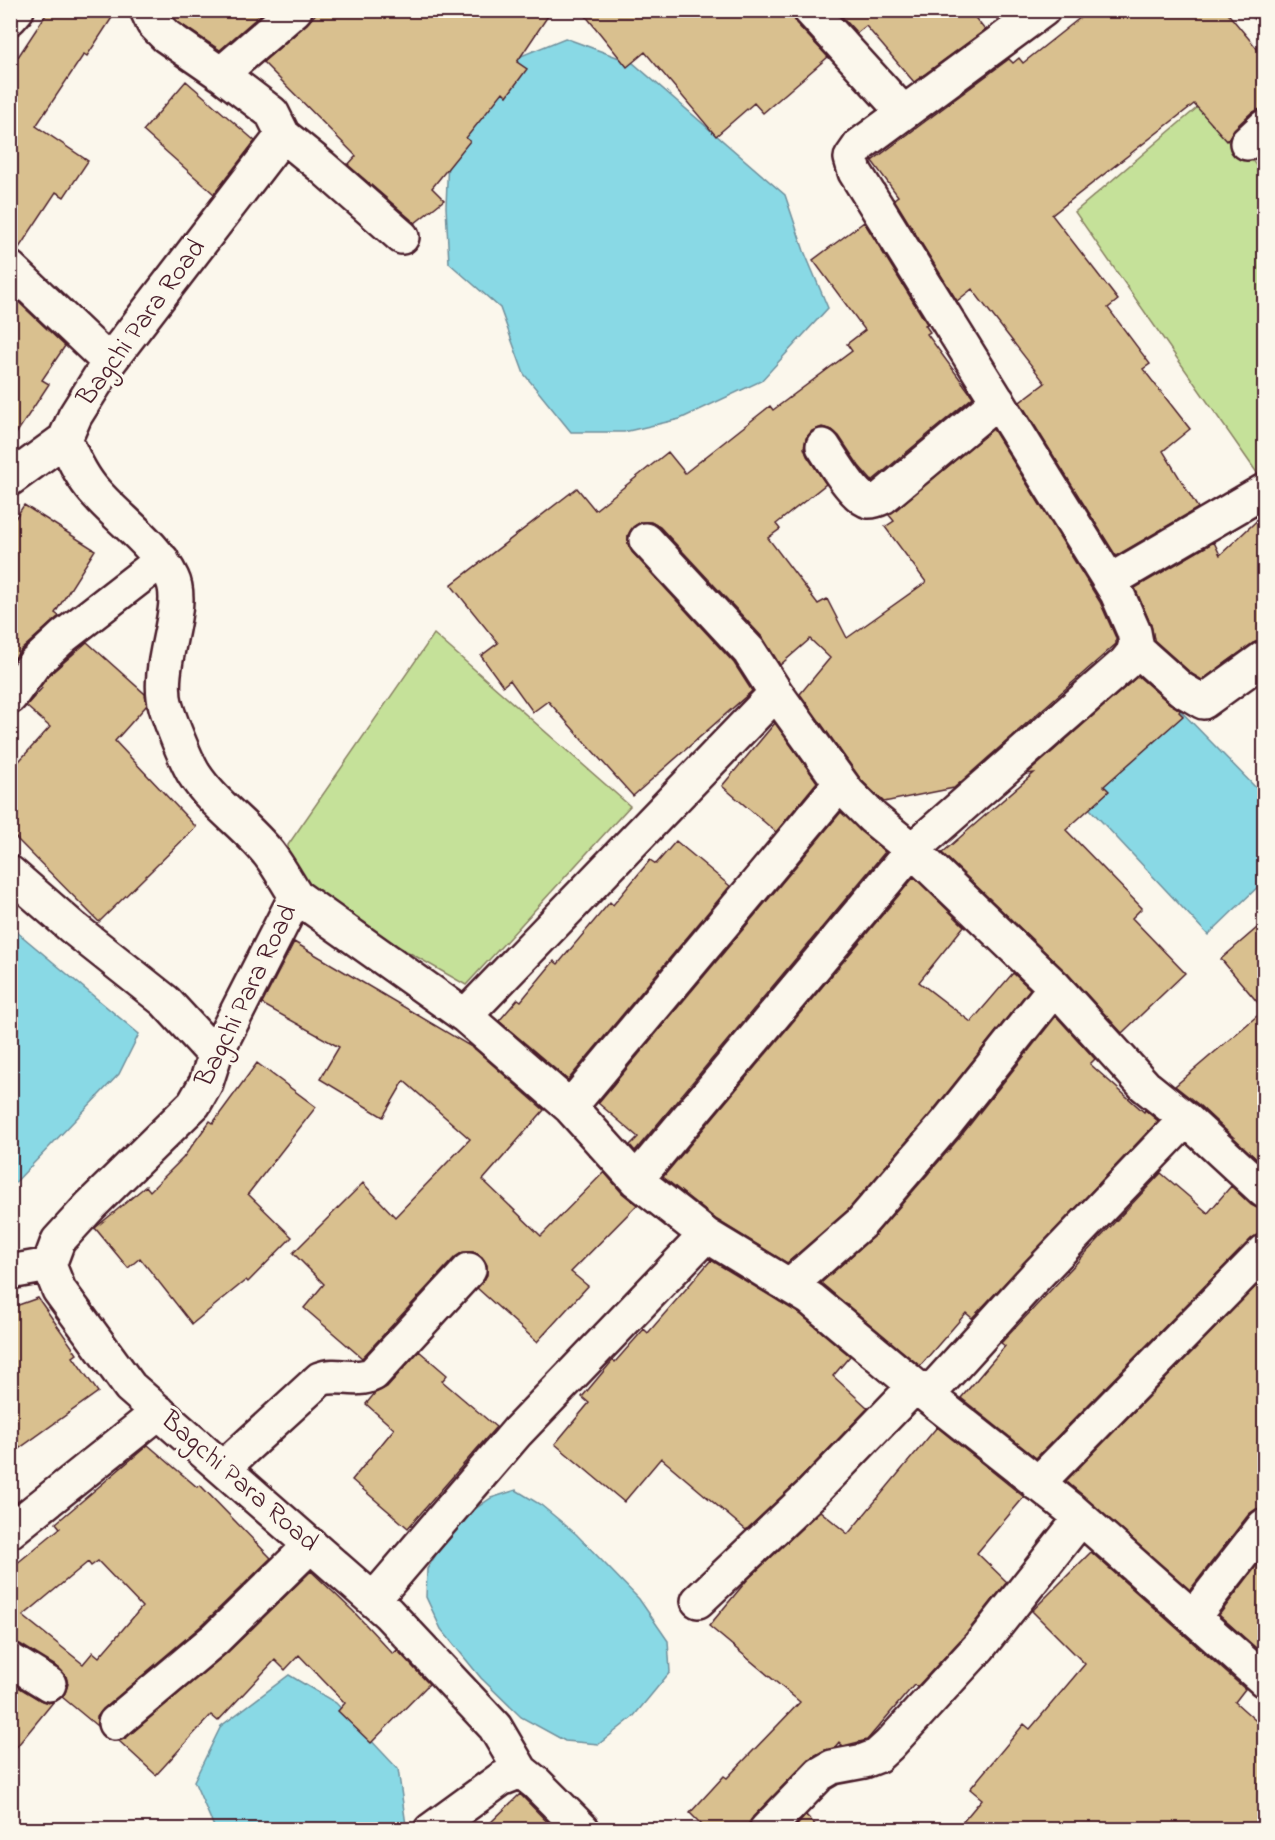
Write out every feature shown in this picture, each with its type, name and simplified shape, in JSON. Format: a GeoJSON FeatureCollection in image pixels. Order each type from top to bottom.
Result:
{"type":"FeatureCollection","features":[{"type":"Feature","properties":{"kind":"street"},"geometry":{"type":"LineString","coordinates":[[10,18],[17,10]]}},
{"type":"Feature","properties":{"kind":"street"},"geometry":{"type":"LineString","coordinates":[[147,10],[153,23],[166,36],[272,113],[283,135],[321,165],[402,237]]}},
{"type":"Feature","properties":{"kind":"street"},"geometry":{"type":"LineString","coordinates":[[221,74],[296,10]]}},
{"type":"Feature","properties":{"kind":"street"},"geometry":{"type":"LineString","coordinates":[[810,10],[903,112]]}},
{"type":"Feature","properties":{"kind":"street"},"geometry":{"type":"LineString","coordinates":[[636,1180],[912,850],[1125,663],[1135,648],[1134,632],[1118,593],[855,172],[851,158],[860,145],[1043,10]]}},
{"type":"Feature","properties":{"kind":"street","name":"Bagchi Para Road"},"geometry":{"type":"LineString","coordinates":[[283,135],[109,362],[75,416],[65,439],[74,461],[90,487],[162,560],[174,580],[177,600],[164,659],[162,683],[166,706],[193,773],[205,789],[268,853],[296,896],[216,1055],[206,1083],[194,1104],[91,1205],[58,1241],[49,1265],[59,1290],[130,1387],[374,1599],[495,1727],[521,1771],[583,1830]]}},
{"type":"Feature","properties":{"kind":"street"},"geometry":{"type":"LineString","coordinates":[[10,268],[109,362]]}},
{"type":"Feature","properties":{"kind":"street"},"geometry":{"type":"LineString","coordinates":[[822,446],[862,498],[869,501],[876,500],[883,497],[998,401]]}},
{"type":"Feature","properties":{"kind":"street"},"geometry":{"type":"LineString","coordinates":[[10,480],[65,439]]}},
{"type":"Feature","properties":{"kind":"street"},"geometry":{"type":"LineString","coordinates":[[1110,581],[1264,491]]}},
{"type":"Feature","properties":{"kind":"street"},"geometry":{"type":"LineString","coordinates":[[646,540],[749,651],[840,783],[873,818],[912,850],[1055,987],[1144,1086],[1186,1119],[1264,1191]]}},
{"type":"Feature","properties":{"kind":"street"},"geometry":{"type":"LineString","coordinates":[[10,697],[34,664],[63,636],[162,560]]}},
{"type":"Feature","properties":{"kind":"street"},"geometry":{"type":"LineString","coordinates":[[1135,648],[1181,689],[1203,702],[1264,658]]}},
{"type":"Feature","properties":{"kind":"street"},"geometry":{"type":"LineString","coordinates":[[465,1016],[776,693]]}},
{"type":"Feature","properties":{"kind":"street"},"geometry":{"type":"LineString","coordinates":[[570,1107],[840,783]]}},
{"type":"Feature","properties":{"kind":"street"},"geometry":{"type":"LineString","coordinates":[[10,873],[72,927],[165,1001],[216,1055]]}},
{"type":"Feature","properties":{"kind":"street"},"geometry":{"type":"LineString","coordinates":[[296,896],[465,1016],[570,1107],[636,1180],[706,1235],[812,1299],[1081,1518],[1264,1680]]}},
{"type":"Feature","properties":{"kind":"street"},"geometry":{"type":"LineString","coordinates":[[789,1286],[861,1223],[945,1125],[1055,987]]}},
{"type":"Feature","properties":{"kind":"street"},"geometry":{"type":"LineString","coordinates":[[698,1601],[921,1390],[1035,1278],[1186,1119]]}},
{"type":"Feature","properties":{"kind":"street"},"geometry":{"type":"LineString","coordinates":[[374,1599],[517,1432],[706,1235]]}},
{"type":"Feature","properties":{"kind":"street"},"geometry":{"type":"LineString","coordinates":[[1037,1484],[1264,1252]]}},
{"type":"Feature","properties":{"kind":"street"},"geometry":{"type":"LineString","coordinates":[[10,1272],[49,1265]]}},
{"type":"Feature","properties":{"kind":"street"},"geometry":{"type":"LineString","coordinates":[[223,1468],[320,1379],[334,1375],[364,1379],[373,1374],[469,1270]]}},
{"type":"Feature","properties":{"kind":"street"},"geometry":{"type":"LineString","coordinates":[[10,1531],[159,1412]]}},
{"type":"Feature","properties":{"kind":"street"},"geometry":{"type":"LineString","coordinates":[[766,1830],[820,1774],[832,1767],[877,1756],[889,1745],[979,1647],[1081,1518]]}},
{"type":"Feature","properties":{"kind":"street"},"geometry":{"type":"LineString","coordinates":[[1193,1617],[1264,1526]]}},
{"type":"Feature","properties":{"kind":"street"},"geometry":{"type":"LineString","coordinates":[[115,1723],[215,1640],[311,1545]]}},
{"type":"Feature","properties":{"kind":"street"},"geometry":{"type":"LineString","coordinates":[[10,1660],[49,1684]]}},
{"type":"Feature","properties":{"kind":"street"},"geometry":{"type":"LineString","coordinates":[[431,1830],[501,1779],[521,1771]]}},
{"type":"Feature","properties":{"kind":"path"},"geometry":{"type":"LineString","coordinates":[[1247,10],[1264,27]]}},
{"type":"Feature","properties":{"kind":"green space"},"geometry":{"type":"Polygon","coordinates":[[[1198,107],[1246,153],[1264,175],[1264,478],[1262,480],[1075,212],[1198,107]]]}},
{"type":"Feature","properties":{"kind":"green space"},"geometry":{"type":"Polygon","coordinates":[[[434,634],[630,806],[466,985],[289,884],[288,845],[434,634]]]}},
{"type":"Feature","properties":{"kind":"water"},"geometry":{"type":"Polygon","coordinates":[[[565,38],[633,63],[785,195],[804,251],[828,308],[761,381],[680,419],[624,432],[571,432],[524,374],[500,308],[449,263],[446,207],[448,157],[521,56],[565,38]]]}},
{"type":"Feature","properties":{"kind":"water"},"geometry":{"type":"Polygon","coordinates":[[[1170,700],[1264,796],[1264,881],[1208,935],[1074,792],[1170,700]]]}},
{"type":"Feature","properties":{"kind":"water"},"geometry":{"type":"Polygon","coordinates":[[[11,927],[139,1034],[119,1074],[11,1187],[11,927]]]}},
{"type":"Feature","properties":{"kind":"water"},"geometry":{"type":"Polygon","coordinates":[[[516,1490],[541,1505],[576,1534],[639,1599],[668,1641],[670,1672],[633,1717],[599,1744],[565,1741],[521,1717],[481,1678],[441,1629],[426,1597],[427,1569],[456,1522],[491,1498],[516,1490]]]}},
{"type":"Feature","properties":{"kind":"water"},"geometry":{"type":"Polygon","coordinates":[[[289,1675],[336,1703],[398,1769],[406,1825],[399,1830],[215,1829],[194,1781],[221,1726],[289,1675]]]}},
{"type":"Feature","properties":{"kind":"building"},"geometry":{"type":"Polygon","coordinates":[[[49,10],[117,10],[87,56],[84,54],[36,126],[88,161],[64,197],[56,192],[17,251],[10,250],[10,69],[49,10]]]}},
{"type":"Feature","properties":{"kind":"building"},"geometry":{"type":"Polygon","coordinates":[[[168,10],[266,10],[220,50],[178,22],[168,10]]]}},
{"type":"Feature","properties":{"kind":"building"},"geometry":{"type":"Polygon","coordinates":[[[319,10],[552,10],[517,62],[527,69],[507,96],[503,92],[466,138],[470,141],[432,188],[444,200],[415,223],[348,165],[356,156],[263,62],[307,24],[319,10]]]}},
{"type":"Feature","properties":{"kind":"building"},"geometry":{"type":"Polygon","coordinates":[[[581,10],[792,10],[796,23],[828,57],[763,113],[754,103],[716,136],[645,52],[627,67],[581,10]]]}},
{"type":"Feature","properties":{"kind":"building"},"geometry":{"type":"Polygon","coordinates":[[[836,10],[969,10],[985,30],[914,82],[866,26],[857,33],[836,10]]]}},
{"type":"Feature","properties":{"kind":"building"},"geometry":{"type":"Polygon","coordinates":[[[1090,10],[1225,10],[1264,57],[1264,108],[1251,113],[1234,129],[1227,141],[1194,104],[1052,215],[1118,300],[1108,308],[1150,364],[1143,369],[1190,429],[1163,451],[1198,508],[1116,556],[1020,402],[1045,383],[972,289],[957,301],[894,199],[898,196],[872,161],[1009,59],[1013,63],[1019,58],[1023,63],[1090,10]]]}},
{"type":"Feature","properties":{"kind":"building"},"geometry":{"type":"Polygon","coordinates":[[[186,81],[255,141],[214,194],[143,131],[186,81]]]}},
{"type":"Feature","properties":{"kind":"building"},"geometry":{"type":"Polygon","coordinates":[[[864,222],[927,324],[925,325],[930,332],[927,334],[973,397],[872,481],[839,436],[832,430],[822,427],[812,431],[806,438],[804,448],[826,484],[776,524],[780,529],[768,538],[818,604],[827,599],[847,638],[926,582],[885,527],[894,521],[889,515],[993,429],[1100,602],[1116,638],[1116,644],[954,788],[884,802],[862,781],[800,694],[830,658],[810,639],[780,665],[763,638],[660,527],[651,522],[641,522],[633,527],[628,535],[628,544],[632,552],[734,663],[752,691],[633,796],[548,701],[533,712],[510,680],[503,686],[481,656],[498,643],[451,585],[577,488],[595,510],[668,452],[685,473],[770,406],[773,410],[852,351],[847,344],[865,330],[813,260],[864,222]]]}},
{"type":"Feature","properties":{"kind":"building"},"geometry":{"type":"Polygon","coordinates":[[[10,294],[65,346],[42,380],[49,384],[10,443],[10,294]]]}},
{"type":"Feature","properties":{"kind":"building"},"geometry":{"type":"Polygon","coordinates":[[[24,505],[95,550],[55,613],[59,616],[21,650],[10,664],[10,526],[24,505]]]}},
{"type":"Feature","properties":{"kind":"building"},"geometry":{"type":"Polygon","coordinates":[[[1264,514],[1264,640],[1253,643],[1202,680],[1154,640],[1151,625],[1135,588],[1214,542],[1220,555],[1264,514]]]}},
{"type":"Feature","properties":{"kind":"building"},"geometry":{"type":"Polygon","coordinates":[[[87,642],[145,694],[147,705],[115,741],[196,827],[99,922],[10,832],[10,771],[50,727],[26,706],[42,688],[40,687],[48,676],[87,642]]]}},
{"type":"Feature","properties":{"kind":"building"},"geometry":{"type":"Polygon","coordinates":[[[1138,676],[1180,710],[1183,716],[1104,786],[1109,791],[1066,830],[1142,908],[1132,918],[1185,973],[1122,1033],[1068,974],[942,853],[1034,773],[1027,774],[1138,676]]]}},
{"type":"Feature","properties":{"kind":"building"},"geometry":{"type":"Polygon","coordinates":[[[775,723],[817,782],[776,832],[722,786],[775,723]]]}},
{"type":"Feature","properties":{"kind":"building"},"geometry":{"type":"Polygon","coordinates":[[[841,812],[885,852],[635,1151],[630,1145],[638,1137],[598,1103],[841,812]]]}},
{"type":"Feature","properties":{"kind":"building"},"geometry":{"type":"Polygon","coordinates":[[[676,841],[730,886],[568,1080],[499,1021],[518,999],[521,1001],[554,961],[558,964],[610,902],[613,905],[650,860],[656,864],[676,841]]]}},
{"type":"Feature","properties":{"kind":"building"},"geometry":{"type":"Polygon","coordinates":[[[914,877],[964,926],[919,982],[971,1022],[1013,973],[1030,989],[931,1113],[848,1210],[787,1263],[717,1220],[663,1177],[914,877]]]}},
{"type":"Feature","properties":{"kind":"building"},"geometry":{"type":"Polygon","coordinates":[[[1264,922],[1264,1010],[1221,959],[1264,922]]]}},
{"type":"Feature","properties":{"kind":"building"},"geometry":{"type":"Polygon","coordinates":[[[294,942],[475,1049],[544,1110],[483,1180],[541,1236],[604,1172],[622,1193],[637,1205],[571,1272],[588,1286],[537,1342],[477,1288],[487,1275],[487,1265],[482,1257],[473,1252],[463,1252],[455,1257],[362,1358],[304,1308],[324,1284],[293,1253],[363,1183],[395,1217],[470,1139],[404,1081],[383,1117],[320,1079],[339,1047],[262,1004],[294,942]]]}},
{"type":"Feature","properties":{"kind":"building"},"geometry":{"type":"Polygon","coordinates":[[[1264,1010],[1264,1166],[1199,1105],[1175,1086],[1264,1010]]]}},
{"type":"Feature","properties":{"kind":"building"},"geometry":{"type":"Polygon","coordinates":[[[1056,1016],[1095,1059],[1090,1064],[1144,1112],[1145,1110],[1158,1121],[972,1318],[966,1313],[920,1366],[821,1283],[875,1235],[960,1137],[1056,1016]]]}},
{"type":"Feature","properties":{"kind":"building"},"geometry":{"type":"Polygon","coordinates":[[[257,1063],[316,1107],[248,1194],[292,1237],[248,1282],[246,1280],[192,1324],[140,1258],[128,1268],[95,1228],[146,1186],[150,1191],[183,1158],[210,1121],[213,1123],[257,1063]]]}},
{"type":"Feature","properties":{"kind":"building"},"geometry":{"type":"Polygon","coordinates":[[[1161,1173],[1208,1213],[1231,1186],[1251,1205],[1264,1209],[1264,1234],[1258,1234],[1251,1239],[1036,1458],[961,1398],[1005,1346],[1001,1343],[1161,1173]]]}},
{"type":"Feature","properties":{"kind":"building"},"geometry":{"type":"Polygon","coordinates":[[[711,1260],[800,1314],[850,1356],[833,1376],[868,1408],[797,1482],[746,1530],[661,1458],[624,1502],[555,1444],[589,1403],[582,1397],[613,1360],[615,1362],[644,1329],[648,1333],[711,1260]]]}},
{"type":"Feature","properties":{"kind":"building"},"geometry":{"type":"Polygon","coordinates":[[[1264,1278],[1264,1508],[1256,1509],[1249,1514],[1190,1590],[1066,1481],[1264,1278]]]}},
{"type":"Feature","properties":{"kind":"building"},"geometry":{"type":"Polygon","coordinates":[[[38,1298],[77,1354],[73,1357],[98,1392],[10,1455],[10,1308],[38,1298]]]}},
{"type":"Feature","properties":{"kind":"building"},"geometry":{"type":"Polygon","coordinates":[[[419,1351],[447,1375],[442,1381],[496,1427],[408,1528],[352,1480],[394,1429],[366,1404],[375,1393],[387,1387],[419,1351]]]}},
{"type":"Feature","properties":{"kind":"building"},"geometry":{"type":"Polygon","coordinates":[[[937,1427],[1024,1497],[977,1553],[1007,1582],[965,1635],[917,1687],[914,1685],[867,1740],[843,1746],[839,1742],[834,1748],[810,1758],[753,1817],[748,1830],[707,1830],[690,1813],[724,1776],[727,1778],[800,1702],[709,1626],[748,1579],[820,1511],[848,1534],[937,1427]]]}},
{"type":"Feature","properties":{"kind":"building"},"geometry":{"type":"Polygon","coordinates":[[[148,1445],[197,1487],[200,1485],[271,1558],[202,1625],[103,1709],[97,1717],[97,1726],[62,1697],[68,1684],[66,1676],[59,1668],[20,1644],[10,1641],[10,1569],[60,1528],[56,1523],[148,1445]],[[98,1561],[91,1566],[88,1562],[23,1616],[83,1664],[93,1652],[99,1657],[142,1607],[98,1561]]]}},
{"type":"Feature","properties":{"kind":"building"},"geometry":{"type":"Polygon","coordinates":[[[1091,1552],[1245,1689],[1235,1702],[1264,1728],[1264,1830],[956,1830],[982,1799],[970,1789],[1024,1724],[1030,1729],[1085,1664],[1032,1611],[1091,1552]]]}},
{"type":"Feature","properties":{"kind":"building"},"geometry":{"type":"Polygon","coordinates":[[[1264,1556],[1264,1655],[1219,1615],[1264,1556]]]}},
{"type":"Feature","properties":{"kind":"building"},"geometry":{"type":"Polygon","coordinates":[[[311,1571],[393,1654],[397,1650],[429,1684],[371,1743],[338,1711],[345,1703],[299,1655],[285,1670],[275,1660],[218,1721],[211,1715],[156,1775],[119,1741],[127,1737],[227,1653],[311,1571]]]}},
{"type":"Feature","properties":{"kind":"building"},"geometry":{"type":"Polygon","coordinates":[[[10,1682],[40,1700],[48,1703],[54,1701],[10,1755],[10,1682]]]}},
{"type":"Feature","properties":{"kind":"building"},"geometry":{"type":"Polygon","coordinates":[[[520,1794],[555,1830],[483,1830],[520,1794]]]}},
{"type":"Feature","properties":{"kind":"building"},"geometry":{"type":"Polygon","coordinates":[[[806,1815],[820,1830],[793,1830],[806,1815]]]}}]}
